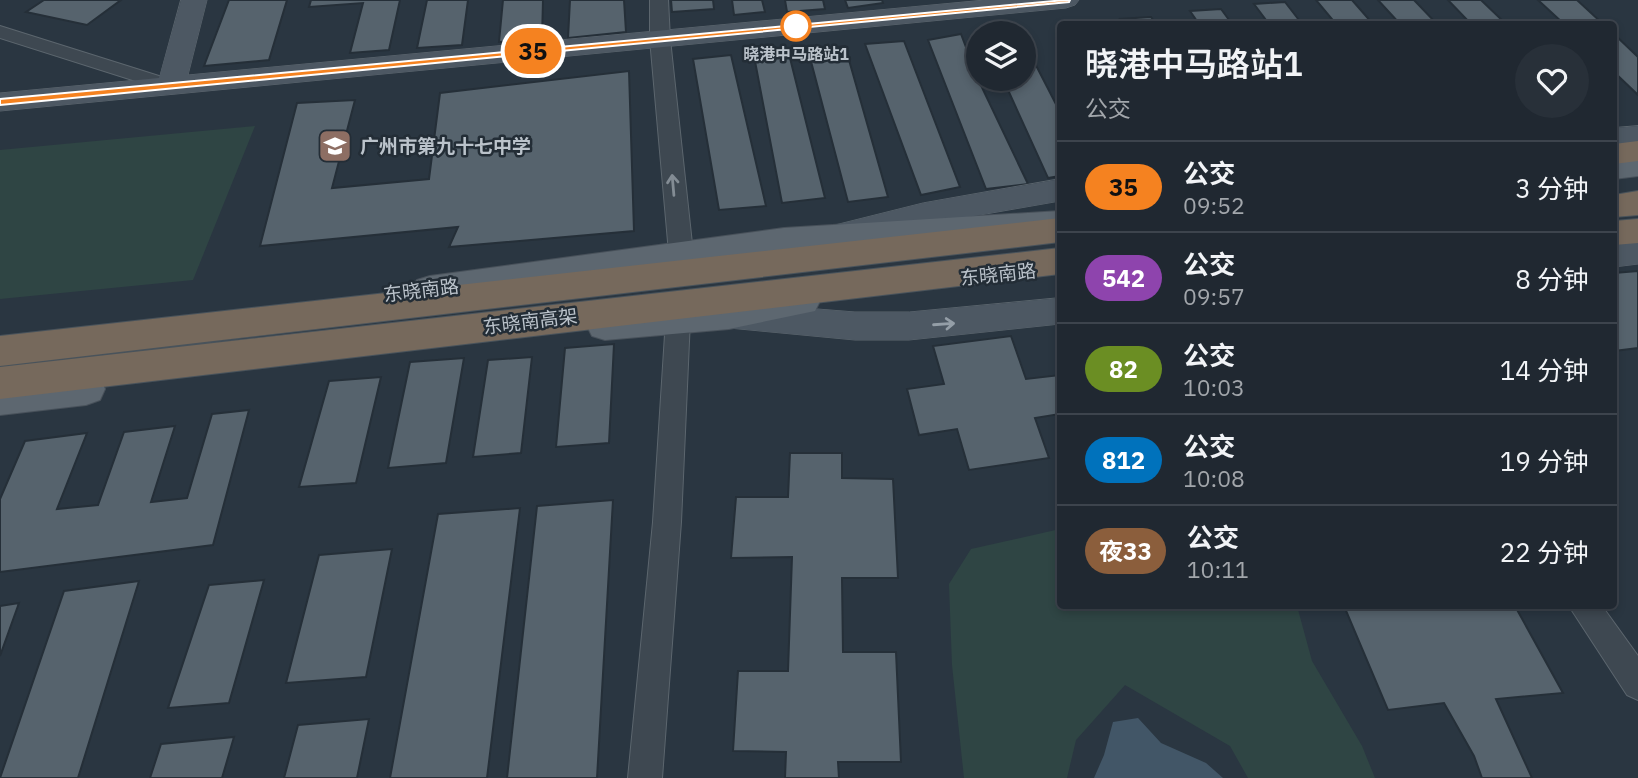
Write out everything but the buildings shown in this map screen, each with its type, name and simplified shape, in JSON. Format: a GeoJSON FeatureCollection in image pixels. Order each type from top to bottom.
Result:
{"type":"FeatureCollection","features":[{"type":"Feature","properties":{"kind":"highway"},"geometry":{"type":"LineString","coordinates":[[1617,153],[1638,151]]}},
{"type":"Feature","properties":{"kind":"highway"},"geometry":{"type":"LineString","coordinates":[[1617,179],[1638,177]]}},
{"type":"Feature","properties":{"kind":"highway"},"geometry":{"type":"LineString","coordinates":[[1617,206],[1638,204]]}},
{"type":"Feature","properties":{"kind":"highway"},"geometry":{"type":"LineString","coordinates":[[842,234],[1057,208]]}},
{"type":"Feature","properties":{"kind":"highway","name":"东晓南高架"},"geometry":{"type":"LineString","coordinates":[[0,351],[1057,230]]}},
{"type":"Feature","properties":{"kind":"highway"},"geometry":{"type":"LineString","coordinates":[[1617,233],[1638,231]]}},
{"type":"Feature","properties":{"kind":"highway","name":"东晓南高架"},"geometry":{"type":"LineString","coordinates":[[0,383],[1057,261]]}},
{"type":"Feature","properties":{"kind":"highway"},"geometry":{"type":"LineString","coordinates":[[729,314],[858,308],[1057,288]]}},
{"type":"Feature","properties":{"kind":"main road"},"geometry":{"type":"LineString","coordinates":[[1617,168],[1638,165]]}},
{"type":"Feature","properties":{"kind":"main road"},"geometry":{"type":"LineString","coordinates":[[1617,214],[1638,212]]}},
{"type":"Feature","properties":{"kind":"main road","name":"东晓南路"},"geometry":{"type":"LineString","coordinates":[[0,339],[441,288],[681,253],[842,234],[1057,223]]}},
{"type":"Feature","properties":{"kind":"main road","name":"东晓南路"},"geometry":{"type":"LineString","coordinates":[[0,399],[486,339],[729,314],[893,286],[1057,268]]}},
{"type":"Feature","properties":{"kind":"street"},"geometry":{"type":"LineString","coordinates":[[171,86],[194,0]]}},
{"type":"Feature","properties":{"kind":"street"},"geometry":{"type":"LineString","coordinates":[[659,0],[660,39],[681,253]]}},
{"type":"Feature","properties":{"kind":"street"},"geometry":{"type":"LineString","coordinates":[[0,102],[1066,0]]}},
{"type":"Feature","properties":{"kind":"street"},"geometry":{"type":"LineString","coordinates":[[0,32],[171,86]]}},
{"type":"Feature","properties":{"kind":"street"},"geometry":{"type":"LineString","coordinates":[[1617,138],[1638,136]]}},
{"type":"Feature","properties":{"kind":"street","name":"东晓南路"},"geometry":{"type":"LineString","coordinates":[[842,234],[936,211],[1057,191]]}},
{"type":"Feature","properties":{"kind":"street"},"geometry":{"type":"LineString","coordinates":[[1617,255],[1638,252]]}},
{"type":"Feature","properties":{"kind":"street","name":"东晓南路"},"geometry":{"type":"LineString","coordinates":[[729,314],[855,326],[909,326],[1057,311]]}},
{"type":"Feature","properties":{"kind":"street"},"geometry":{"type":"LineString","coordinates":[[645,778],[667,522],[678,320]]}},
{"type":"Feature","properties":{"kind":"street"},"geometry":{"type":"LineString","coordinates":[[1586,609],[1638,684]]}},
{"type":"Feature","properties":{"kind":"green space"},"geometry":{"type":"Polygon","coordinates":[[[255,126],[193,280],[0,299],[0,150],[255,126]]]}},
{"type":"Feature","properties":{"kind":"green space"},"geometry":{"type":"Polygon","coordinates":[[[1057,530],[1057,609],[1298,609],[1312,661],[1362,746],[1375,778],[1248,778],[1230,746],[1125,685],[1076,740],[1067,778],[964,778],[952,665],[949,584],[971,549],[1057,530]]]}},
{"type":"Feature","properties":{"kind":"water"},"geometry":{"type":"Polygon","coordinates":[[[1138,718],[1161,743],[1206,763],[1223,778],[1094,778],[1113,722],[1138,718]]]}},
{"type":"Feature","properties":{"kind":"bus line","name":"35"},"geometry":{"type":"LineString","coordinates":[[0,102],[1065,0]]}},
{"type":"Feature","properties":{"kind":"place","name":"晓港中马路站1"},"geometry":{"type":"Point","coordinates":[796,26]}},
{"type":"Feature","properties":{"kind":"place","name":"广州市第九十七中学"},"geometry":{"type":"Point","coordinates":[335,146]}}]}
